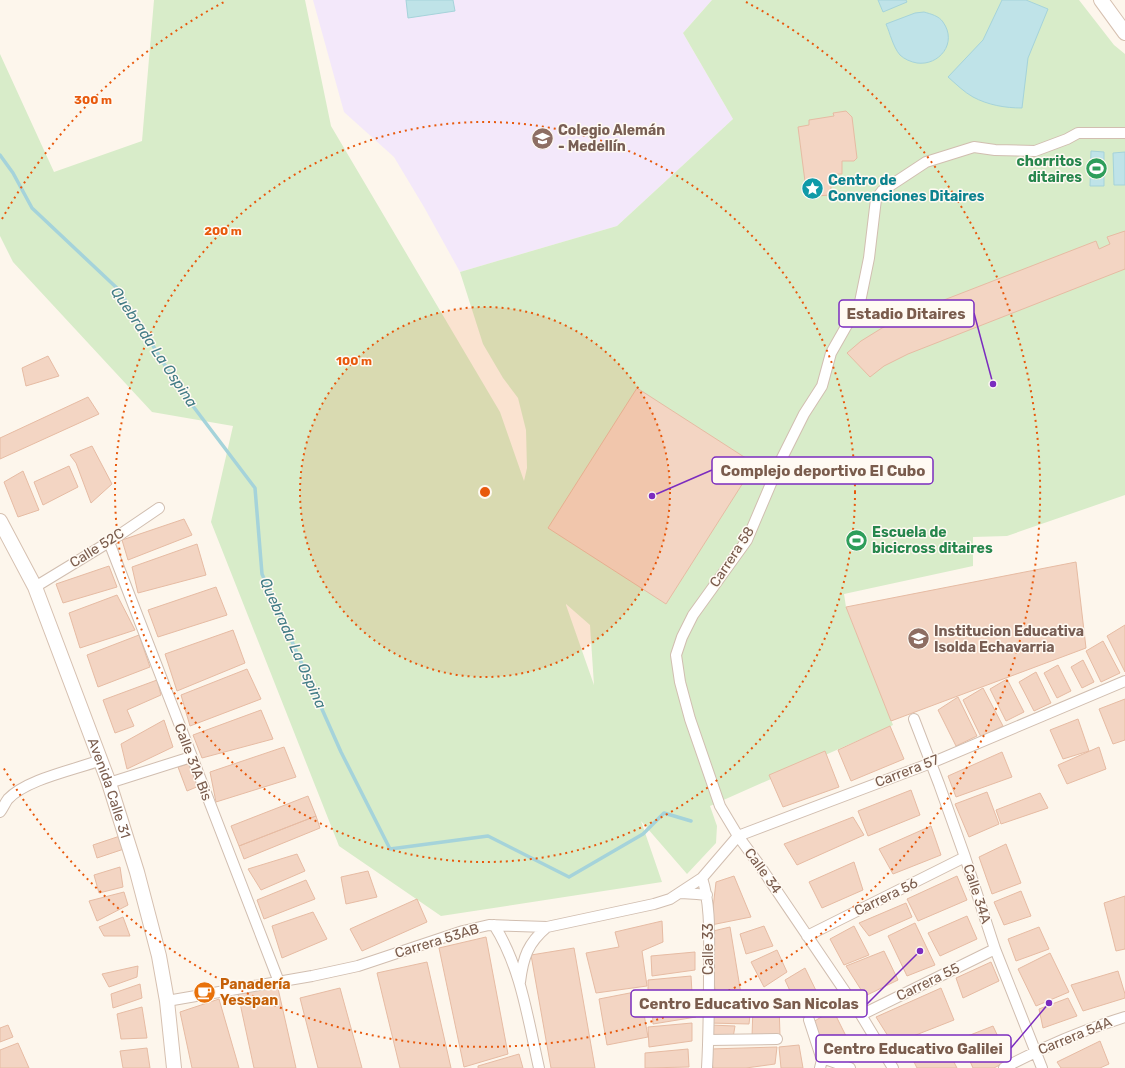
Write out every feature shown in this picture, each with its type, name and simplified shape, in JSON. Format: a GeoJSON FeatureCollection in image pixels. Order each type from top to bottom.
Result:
{"type":"FeatureCollection","features":[{"type":"Feature","properties":{"kind":"street"},"geometry":{"type":"LineString","coordinates":[[1101,0],[1125,33]]}},
{"type":"Feature","properties":{"kind":"street","name":"Carrera 58"},"geometry":{"type":"LineString","coordinates":[[676,655],[693,615],[747,540],[781,460],[804,414],[822,386],[831,353],[860,302],[876,199],[882,191],[926,162],[974,147],[995,150],[1034,151],[1067,139],[1078,133],[1125,133]]}},
{"type":"Feature","properties":{"kind":"street","name":"Calle 52C"},"geometry":{"type":"LineString","coordinates":[[35,587],[109,542],[159,508]]}},
{"type":"Feature","properties":{"kind":"street","name":"Avenida Calle 31"},"geometry":{"type":"LineString","coordinates":[[0,521],[35,587],[101,760],[137,872],[159,956],[168,1001],[174,1068]]}},
{"type":"Feature","properties":{"kind":"street","name":"Calle 31A Bis"},"geometry":{"type":"LineString","coordinates":[[109,542],[279,982]]}},
{"type":"Feature","properties":{"kind":"street","name":"Calle 34"},"geometry":{"type":"LineString","coordinates":[[676,655],[680,682],[690,719],[720,806],[738,836],[861,1015],[893,1068]]}},
{"type":"Feature","properties":{"kind":"street","name":"Carrera 57"},"geometry":{"type":"LineString","coordinates":[[702,878],[738,836],[931,763],[1125,681]]}},
{"type":"Feature","properties":{"kind":"street","name":"Calle 34A"},"geometry":{"type":"LineString","coordinates":[[914,719],[965,857],[995,949],[1042,1068]]}},
{"type":"Feature","properties":{"kind":"street"},"geometry":{"type":"LineString","coordinates":[[109,784],[191,757]]}},
{"type":"Feature","properties":{"kind":"street"},"geometry":{"type":"LineString","coordinates":[[0,812],[7,800],[17,791],[32,783],[101,760]]}},
{"type":"Feature","properties":{"kind":"street","name":"Carrera 56"},"geometry":{"type":"LineString","coordinates":[[807,936],[965,857]]}},
{"type":"Feature","properties":{"kind":"street","name":"Carrera 53AB"},"geometry":{"type":"LineString","coordinates":[[168,1001],[279,982],[358,966],[462,931],[494,925],[547,927],[654,904],[670,899],[702,878]]}},
{"type":"Feature","properties":{"kind":"street","name":"Calle 33"},"geometry":{"type":"LineString","coordinates":[[702,878],[707,896],[709,917],[707,1068]]}},
{"type":"Feature","properties":{"kind":"street"},"geometry":{"type":"LineString","coordinates":[[681,893],[707,896]]}},
{"type":"Feature","properties":{"kind":"street"},"geometry":{"type":"LineString","coordinates":[[494,925],[510,956],[520,986],[539,1068]]}},
{"type":"Feature","properties":{"kind":"street"},"geometry":{"type":"LineString","coordinates":[[520,986],[522,964],[529,946],[547,927]]}},
{"type":"Feature","properties":{"kind":"street","name":"Carrera 55"},"geometry":{"type":"LineString","coordinates":[[861,1015],[995,949]]}},
{"type":"Feature","properties":{"kind":"street","name":"Carrera 54A"},"geometry":{"type":"LineString","coordinates":[[1004,1068],[1036,1051],[1100,1025],[1125,1017]]}},
{"type":"Feature","properties":{"kind":"street"},"geometry":{"type":"LineString","coordinates":[[809,1020],[821,1064],[828,1060],[850,1068]]}},
{"type":"Feature","properties":{"kind":"street"},"geometry":{"type":"LineString","coordinates":[[708,1040],[777,1039]]}},
{"type":"Feature","properties":{"kind":"shaded area","name":"Colegio Alemán - Medellín"},"geometry":{"type":"Polygon","coordinates":[[[313,0],[712,0],[683,33],[733,119],[617,226],[460,272],[394,157],[344,112],[313,0]]]}},
{"type":"Feature","properties":{"kind":"green space"},"geometry":{"type":"Polygon","coordinates":[[[154,0],[305,0],[331,126],[500,412],[524,481],[527,468],[526,430],[518,398],[503,378],[483,344],[460,272],[617,226],[733,119],[683,33],[712,0],[1079,0],[1114,45],[1125,54],[1125,495],[1007,536],[973,537],[973,566],[844,594],[846,607],[893,725],[710,806],[717,826],[716,843],[687,874],[641,821],[662,882],[441,916],[339,846],[211,522],[233,426],[152,412],[13,262],[0,236],[0,54],[54,172],[142,141],[154,0]],[[566,604],[594,685],[590,625],[566,604]]]}},
{"type":"Feature","properties":{"kind":"water"},"geometry":{"type":"Polygon","coordinates":[[[406,0],[453,0],[455,11],[408,18],[406,0]]]}},
{"type":"Feature","properties":{"kind":"water"},"geometry":{"type":"Polygon","coordinates":[[[878,0],[906,0],[907,2],[883,12],[878,0]]]}},
{"type":"Feature","properties":{"kind":"water"},"geometry":{"type":"Polygon","coordinates":[[[1002,0],[1026,0],[1048,9],[1028,58],[1022,108],[997,106],[979,100],[966,93],[948,77],[983,40],[1002,0]]]}},
{"type":"Feature","properties":{"kind":"water"},"geometry":{"type":"Polygon","coordinates":[[[924,12],[939,18],[943,22],[947,30],[948,38],[944,52],[939,57],[925,63],[917,63],[912,62],[900,55],[886,24],[915,13],[924,12]]]}},
{"type":"Feature","properties":{"kind":"water","name":"chorritos ditaires"},"geometry":{"type":"Polygon","coordinates":[[[1091,151],[1104,152],[1104,186],[1090,186],[1091,151]]]}},
{"type":"Feature","properties":{"kind":"water","name":"chorritos ditaires"},"geometry":{"type":"Polygon","coordinates":[[[1125,152],[1125,185],[1114,185],[1113,153],[1125,152]]]}},
{"type":"Feature","properties":{"kind":"building"},"geometry":{"type":"Polygon","coordinates":[[[846,111],[852,117],[857,158],[854,161],[842,161],[842,174],[833,174],[834,186],[831,186],[831,193],[829,195],[807,197],[798,127],[809,125],[809,120],[834,116],[833,113],[846,111]]]}},
{"type":"Feature","properties":{"kind":"building"},"geometry":{"type":"Polygon","coordinates":[[[1125,231],[1125,269],[908,354],[884,366],[870,377],[847,353],[861,341],[898,320],[900,326],[916,320],[913,312],[1096,241],[1099,249],[1110,244],[1107,237],[1125,231]]]}},
{"type":"Feature","properties":{"kind":"building"},"geometry":{"type":"Polygon","coordinates":[[[48,356],[59,376],[26,386],[22,368],[48,356]]]}},
{"type":"Feature","properties":{"kind":"building"},"geometry":{"type":"Polygon","coordinates":[[[637,388],[755,464],[666,604],[548,528],[637,388]]]}},
{"type":"Feature","properties":{"kind":"building"},"geometry":{"type":"Polygon","coordinates":[[[88,397],[99,414],[0,459],[0,438],[88,397]]]}},
{"type":"Feature","properties":{"kind":"building"},"geometry":{"type":"Polygon","coordinates":[[[92,446],[112,484],[91,503],[76,463],[70,455],[92,446]]]}},
{"type":"Feature","properties":{"kind":"building"},"geometry":{"type":"Polygon","coordinates":[[[69,466],[78,487],[43,505],[34,482],[69,466]]]}},
{"type":"Feature","properties":{"kind":"building"},"geometry":{"type":"Polygon","coordinates":[[[23,471],[39,510],[18,517],[4,482],[23,471]]]}},
{"type":"Feature","properties":{"kind":"building"},"geometry":{"type":"Polygon","coordinates":[[[184,519],[192,535],[128,560],[122,540],[184,519]]]}},
{"type":"Feature","properties":{"kind":"building"},"geometry":{"type":"Polygon","coordinates":[[[197,544],[206,575],[138,593],[132,567],[197,544]]]}},
{"type":"Feature","properties":{"kind":"building"},"geometry":{"type":"Polygon","coordinates":[[[1076,562],[1086,648],[891,721],[846,607],[1076,562]]]}},
{"type":"Feature","properties":{"kind":"building"},"geometry":{"type":"Polygon","coordinates":[[[109,566],[117,587],[63,603],[56,584],[109,566]]]}},
{"type":"Feature","properties":{"kind":"building"},"geometry":{"type":"Polygon","coordinates":[[[216,587],[227,615],[158,637],[148,610],[216,587]]]}},
{"type":"Feature","properties":{"kind":"building"},"geometry":{"type":"Polygon","coordinates":[[[117,595],[135,630],[80,648],[69,613],[117,595]]]}},
{"type":"Feature","properties":{"kind":"building"},"geometry":{"type":"Polygon","coordinates":[[[1125,625],[1125,672],[1107,636],[1125,625]]]}},
{"type":"Feature","properties":{"kind":"building"},"geometry":{"type":"Polygon","coordinates":[[[233,630],[245,663],[177,691],[165,654],[233,630]]]}},
{"type":"Feature","properties":{"kind":"building"},"geometry":{"type":"Polygon","coordinates":[[[139,635],[150,667],[98,687],[87,655],[139,635]]]}},
{"type":"Feature","properties":{"kind":"building"},"geometry":{"type":"Polygon","coordinates":[[[1103,641],[1120,673],[1101,682],[1086,651],[1103,641]]]}},
{"type":"Feature","properties":{"kind":"building"},"geometry":{"type":"Polygon","coordinates":[[[1083,660],[1094,682],[1082,688],[1071,667],[1083,660]]]}},
{"type":"Feature","properties":{"kind":"building"},"geometry":{"type":"Polygon","coordinates":[[[1058,665],[1071,691],[1057,698],[1044,673],[1058,665]]]}},
{"type":"Feature","properties":{"kind":"building"},"geometry":{"type":"Polygon","coordinates":[[[247,669],[261,699],[190,726],[181,695],[247,669]]]}},
{"type":"Feature","properties":{"kind":"building"},"geometry":{"type":"Polygon","coordinates":[[[1036,672],[1051,703],[1034,711],[1019,682],[1036,672]]]}},
{"type":"Feature","properties":{"kind":"building"},"geometry":{"type":"Polygon","coordinates":[[[1007,679],[1024,712],[1006,721],[990,689],[1007,679]]]}},
{"type":"Feature","properties":{"kind":"building"},"geometry":{"type":"Polygon","coordinates":[[[157,680],[161,695],[127,710],[134,726],[115,733],[103,700],[157,680]]]}},
{"type":"Feature","properties":{"kind":"building"},"geometry":{"type":"Polygon","coordinates":[[[983,688],[1003,726],[981,737],[963,700],[983,688]]]}},
{"type":"Feature","properties":{"kind":"building"},"geometry":{"type":"Polygon","coordinates":[[[958,697],[977,736],[956,746],[938,710],[958,697]]]}},
{"type":"Feature","properties":{"kind":"building"},"geometry":{"type":"Polygon","coordinates":[[[1125,699],[1125,740],[1113,744],[1099,709],[1125,699]]]}},
{"type":"Feature","properties":{"kind":"building"},"geometry":{"type":"Polygon","coordinates":[[[261,710],[273,739],[202,758],[193,735],[261,710]]]}},
{"type":"Feature","properties":{"kind":"building"},"geometry":{"type":"Polygon","coordinates":[[[1078,719],[1089,751],[1063,759],[1050,730],[1078,719]]]}},
{"type":"Feature","properties":{"kind":"building"},"geometry":{"type":"Polygon","coordinates":[[[164,720],[173,747],[127,769],[121,744],[164,720]]]}},
{"type":"Feature","properties":{"kind":"building"},"geometry":{"type":"Polygon","coordinates":[[[890,726],[904,759],[851,781],[838,750],[890,726]]]}},
{"type":"Feature","properties":{"kind":"building"},"geometry":{"type":"Polygon","coordinates":[[[284,747],[296,777],[216,802],[210,772],[284,747]]]}},
{"type":"Feature","properties":{"kind":"building"},"geometry":{"type":"Polygon","coordinates":[[[1099,747],[1106,769],[1067,784],[1058,765],[1099,747]]]}},
{"type":"Feature","properties":{"kind":"building"},"geometry":{"type":"Polygon","coordinates":[[[825,751],[839,787],[783,807],[769,775],[825,751]]]}},
{"type":"Feature","properties":{"kind":"building"},"geometry":{"type":"Polygon","coordinates":[[[1002,752],[1012,777],[956,797],[948,776],[1002,752]]]}},
{"type":"Feature","properties":{"kind":"building"},"geometry":{"type":"Polygon","coordinates":[[[191,763],[199,786],[187,791],[178,767],[191,763]]]}},
{"type":"Feature","properties":{"kind":"building"},"geometry":{"type":"Polygon","coordinates":[[[911,790],[920,815],[868,836],[858,811],[911,790]]]}},
{"type":"Feature","properties":{"kind":"building"},"geometry":{"type":"Polygon","coordinates":[[[987,792],[999,824],[969,837],[955,804],[987,792]]]}},
{"type":"Feature","properties":{"kind":"building"},"geometry":{"type":"Polygon","coordinates":[[[1040,793],[1048,808],[1001,824],[996,810],[1040,793]]]}},
{"type":"Feature","properties":{"kind":"building"},"geometry":{"type":"Polygon","coordinates":[[[308,796],[316,816],[239,846],[231,826],[308,796]]]}},
{"type":"Feature","properties":{"kind":"building"},"geometry":{"type":"Polygon","coordinates":[[[316,816],[320,828],[244,859],[239,846],[316,816]]]}},
{"type":"Feature","properties":{"kind":"building"},"geometry":{"type":"Polygon","coordinates":[[[853,817],[864,835],[797,865],[784,844],[853,817]]]}},
{"type":"Feature","properties":{"kind":"building"},"geometry":{"type":"Polygon","coordinates":[[[931,826],[941,855],[893,874],[879,849],[931,826]]]}},
{"type":"Feature","properties":{"kind":"building"},"geometry":{"type":"Polygon","coordinates":[[[120,836],[124,849],[97,858],[93,845],[120,836]]]}},
{"type":"Feature","properties":{"kind":"building"},"geometry":{"type":"Polygon","coordinates":[[[1006,844],[1021,883],[992,894],[979,857],[1006,844]]]}},
{"type":"Feature","properties":{"kind":"building"},"geometry":{"type":"Polygon","coordinates":[[[297,854],[305,871],[261,890],[248,869],[297,854]]]}},
{"type":"Feature","properties":{"kind":"building"},"geometry":{"type":"Polygon","coordinates":[[[854,862],[863,890],[822,908],[809,882],[854,862]]]}},
{"type":"Feature","properties":{"kind":"building"},"geometry":{"type":"Polygon","coordinates":[[[120,867],[123,887],[99,893],[94,875],[120,867]]]}},
{"type":"Feature","properties":{"kind":"building"},"geometry":{"type":"Polygon","coordinates":[[[368,871],[377,897],[346,904],[341,877],[368,871]]]}},
{"type":"Feature","properties":{"kind":"building"},"geometry":{"type":"Polygon","coordinates":[[[734,876],[751,917],[711,925],[716,882],[734,876]]]}},
{"type":"Feature","properties":{"kind":"building"},"geometry":{"type":"Polygon","coordinates":[[[957,876],[967,900],[918,921],[907,899],[957,876]]]}},
{"type":"Feature","properties":{"kind":"building"},"geometry":{"type":"Polygon","coordinates":[[[306,880],[315,899],[264,919],[257,900],[306,880]]]}},
{"type":"Feature","properties":{"kind":"building"},"geometry":{"type":"Polygon","coordinates":[[[1021,891],[1031,916],[1004,925],[994,902],[1021,891]]]}},
{"type":"Feature","properties":{"kind":"building"},"geometry":{"type":"Polygon","coordinates":[[[124,892],[128,905],[97,921],[89,901],[124,892]]]}},
{"type":"Feature","properties":{"kind":"building"},"geometry":{"type":"Polygon","coordinates":[[[1125,896],[1125,949],[1116,951],[1104,903],[1125,896]]]}},
{"type":"Feature","properties":{"kind":"building"},"geometry":{"type":"Polygon","coordinates":[[[417,899],[427,922],[362,951],[350,929],[417,899]]]}},
{"type":"Feature","properties":{"kind":"building"},"geometry":{"type":"Polygon","coordinates":[[[906,903],[912,917],[869,936],[859,923],[906,903]]]}},
{"type":"Feature","properties":{"kind":"building"},"geometry":{"type":"Polygon","coordinates":[[[313,912],[327,939],[282,958],[272,926],[313,912]]]}},
{"type":"Feature","properties":{"kind":"building"},"geometry":{"type":"Polygon","coordinates":[[[967,916],[977,939],[940,956],[928,933],[967,916]]]}},
{"type":"Feature","properties":{"kind":"building"},"geometry":{"type":"Polygon","coordinates":[[[123,917],[130,936],[104,936],[99,927],[123,917]]]}},
{"type":"Feature","properties":{"kind":"building"},"geometry":{"type":"Polygon","coordinates":[[[662,921],[663,942],[642,951],[647,986],[596,993],[586,953],[619,947],[615,932],[662,921]]]}},
{"type":"Feature","properties":{"kind":"building"},"geometry":{"type":"Polygon","coordinates":[[[915,923],[935,965],[907,976],[888,936],[915,923]]]}},
{"type":"Feature","properties":{"kind":"building"},"geometry":{"type":"Polygon","coordinates":[[[764,926],[773,946],[746,954],[740,934],[764,926]]]}},
{"type":"Feature","properties":{"kind":"building"},"geometry":{"type":"Polygon","coordinates":[[[854,926],[869,955],[844,965],[830,939],[854,926]]]}},
{"type":"Feature","properties":{"kind":"building"},"geometry":{"type":"Polygon","coordinates":[[[730,927],[742,1000],[716,1000],[709,932],[730,927]]]}},
{"type":"Feature","properties":{"kind":"building"},"geometry":{"type":"Polygon","coordinates":[[[1039,927],[1049,949],[1016,961],[1008,939],[1039,927]]]}},
{"type":"Feature","properties":{"kind":"building"},"geometry":{"type":"Polygon","coordinates":[[[486,937],[508,1054],[464,1067],[439,948],[486,937]]]}},
{"type":"Feature","properties":{"kind":"building"},"geometry":{"type":"Polygon","coordinates":[[[574,948],[595,1068],[551,1068],[531,955],[574,948]]]}},
{"type":"Feature","properties":{"kind":"building"},"geometry":{"type":"Polygon","coordinates":[[[777,950],[787,972],[764,987],[751,962],[777,950]]]}},
{"type":"Feature","properties":{"kind":"building"},"geometry":{"type":"Polygon","coordinates":[[[884,951],[898,980],[865,996],[846,966],[884,951]]]}},
{"type":"Feature","properties":{"kind":"building"},"geometry":{"type":"Polygon","coordinates":[[[695,952],[695,970],[652,976],[651,956],[695,952]]]}},
{"type":"Feature","properties":{"kind":"building"},"geometry":{"type":"Polygon","coordinates":[[[1050,953],[1069,992],[1036,1006],[1018,969],[1050,953]]]}},
{"type":"Feature","properties":{"kind":"building"},"geometry":{"type":"Polygon","coordinates":[[[427,962],[451,1068],[400,1068],[377,973],[427,962]]]}},
{"type":"Feature","properties":{"kind":"building"},"geometry":{"type":"Polygon","coordinates":[[[991,962],[999,981],[963,998],[956,978],[991,962]]]}},
{"type":"Feature","properties":{"kind":"building"},"geometry":{"type":"Polygon","coordinates":[[[138,966],[137,977],[109,987],[102,974],[138,966]]]}},
{"type":"Feature","properties":{"kind":"building"},"geometry":{"type":"Polygon","coordinates":[[[805,968],[824,1007],[802,1017],[785,980],[805,968]]]}},
{"type":"Feature","properties":{"kind":"building"},"geometry":{"type":"Polygon","coordinates":[[[1118,971],[1125,998],[1083,1011],[1071,985],[1118,971]]]}},
{"type":"Feature","properties":{"kind":"building"},"geometry":{"type":"Polygon","coordinates":[[[691,976],[692,993],[648,999],[648,980],[691,976]]]}},
{"type":"Feature","properties":{"kind":"building"},"geometry":{"type":"Polygon","coordinates":[[[140,984],[142,998],[113,1008],[111,994],[140,984]]]}},
{"type":"Feature","properties":{"kind":"building"},"geometry":{"type":"Polygon","coordinates":[[[277,984],[296,1068],[254,1068],[238,994],[277,984]]]}},
{"type":"Feature","properties":{"kind":"building"},"geometry":{"type":"Polygon","coordinates":[[[340,988],[362,1068],[318,1068],[300,998],[340,988]]]}},
{"type":"Feature","properties":{"kind":"building"},"geometry":{"type":"Polygon","coordinates":[[[941,988],[954,1020],[893,1044],[876,1017],[941,988]]]}},
{"type":"Feature","properties":{"kind":"building"},"geometry":{"type":"Polygon","coordinates":[[[640,991],[648,1037],[607,1045],[599,999],[640,991]]]}},
{"type":"Feature","properties":{"kind":"building"},"geometry":{"type":"Polygon","coordinates":[[[1068,998],[1077,1016],[1043,1028],[1039,1009],[1068,998]]]}},
{"type":"Feature","properties":{"kind":"building"},"geometry":{"type":"Polygon","coordinates":[[[219,999],[239,1068],[192,1068],[180,1012],[219,999]]]}},
{"type":"Feature","properties":{"kind":"building"},"geometry":{"type":"Polygon","coordinates":[[[696,1000],[696,1017],[653,1024],[652,1004],[696,1000]]]}},
{"type":"Feature","properties":{"kind":"building"},"geometry":{"type":"Polygon","coordinates":[[[709,1004],[751,1007],[749,1024],[709,1023],[709,1004]]]}},
{"type":"Feature","properties":{"kind":"building"},"geometry":{"type":"Polygon","coordinates":[[[779,1005],[780,1035],[752,1037],[753,1007],[779,1005]]]}},
{"type":"Feature","properties":{"kind":"building"},"geometry":{"type":"Polygon","coordinates":[[[142,1007],[147,1038],[121,1039],[117,1014],[142,1007]]]}},
{"type":"Feature","properties":{"kind":"building"},"geometry":{"type":"Polygon","coordinates":[[[833,1010],[852,1048],[831,1058],[813,1022],[833,1010]]]}},
{"type":"Feature","properties":{"kind":"building"},"geometry":{"type":"Polygon","coordinates":[[[692,1023],[692,1041],[649,1047],[648,1027],[692,1023]]]}},
{"type":"Feature","properties":{"kind":"building"},"geometry":{"type":"Polygon","coordinates":[[[8,1025],[13,1037],[0,1042],[0,1028],[8,1025]]]}},
{"type":"Feature","properties":{"kind":"building"},"geometry":{"type":"Polygon","coordinates":[[[710,1025],[735,1026],[733,1038],[712,1039],[710,1025]]]}},
{"type":"Feature","properties":{"kind":"building"},"geometry":{"type":"Polygon","coordinates":[[[993,1026],[1009,1060],[994,1068],[973,1068],[960,1039],[993,1026]]]}},
{"type":"Feature","properties":{"kind":"building"},"geometry":{"type":"Polygon","coordinates":[[[942,1039],[957,1068],[917,1068],[909,1052],[942,1039]]]}},
{"type":"Feature","properties":{"kind":"building"},"geometry":{"type":"Polygon","coordinates":[[[1100,1041],[1109,1064],[1100,1068],[1061,1068],[1057,1062],[1100,1041]]]}},
{"type":"Feature","properties":{"kind":"building"},"geometry":{"type":"Polygon","coordinates":[[[18,1043],[29,1068],[0,1068],[0,1050],[18,1043]]]}},
{"type":"Feature","properties":{"kind":"building"},"geometry":{"type":"Polygon","coordinates":[[[799,1045],[803,1068],[781,1068],[779,1047],[799,1045]]]}},
{"type":"Feature","properties":{"kind":"building"},"geometry":{"type":"Polygon","coordinates":[[[777,1047],[775,1064],[746,1068],[713,1068],[710,1049],[777,1047]]]}},
{"type":"Feature","properties":{"kind":"building"},"geometry":{"type":"Polygon","coordinates":[[[147,1048],[150,1068],[123,1068],[120,1051],[147,1048]]]}},
{"type":"Feature","properties":{"kind":"building"},"geometry":{"type":"Polygon","coordinates":[[[688,1049],[689,1067],[645,1068],[645,1053],[688,1049]]]}},
{"type":"Feature","properties":{"kind":"building"},"geometry":{"type":"Polygon","coordinates":[[[519,1054],[523,1068],[478,1068],[478,1066],[519,1054]]]}},
{"type":"Feature","properties":{"kind":"waterway","name":"Quebrada La Ospina"},"geometry":{"type":"LineString","coordinates":[[0,155],[13,173],[32,208],[119,290],[177,385],[255,488],[262,574],[341,752],[390,849],[488,836],[569,877],[643,834],[664,813],[691,821]]}},
{"type":"Feature","properties":{"kind":"place","name":"Colegio Alemán - Medellín"},"geometry":{"type":"Point","coordinates":[543,138]}},
{"type":"Feature","properties":{"kind":"place","name":"chorritos ditaires"},"geometry":{"type":"Point","coordinates":[1097,169]}},
{"type":"Feature","properties":{"kind":"place","name":"Centro de Convenciones Ditaires"},"geometry":{"type":"Point","coordinates":[812,188]}},
{"type":"Feature","properties":{"kind":"place","name":"Estadio Ditaires"},"geometry":{"type":"Point","coordinates":[993,384]}},
{"type":"Feature","properties":{"kind":"place","name":"Complejo deportivo El Cubo"},"geometry":{"type":"Point","coordinates":[652,496]}},
{"type":"Feature","properties":{"kind":"place","name":"Escuela de bicicross ditaires"},"geometry":{"type":"Point","coordinates":[856,540]}},
{"type":"Feature","properties":{"kind":"place","name":"Institucion Educativa Isolda Echavarria"},"geometry":{"type":"Point","coordinates":[918,639]}},
{"type":"Feature","properties":{"kind":"place","name":"Centro Educativo San Nicolas"},"geometry":{"type":"Point","coordinates":[920,951]}},
{"type":"Feature","properties":{"kind":"place","name":"Panadería Yesspan"},"geometry":{"type":"Point","coordinates":[205,992]}},
{"type":"Feature","properties":{"kind":"place","name":"Centro Educativo Galilei"},"geometry":{"type":"Point","coordinates":[1049,1003]}}]}
